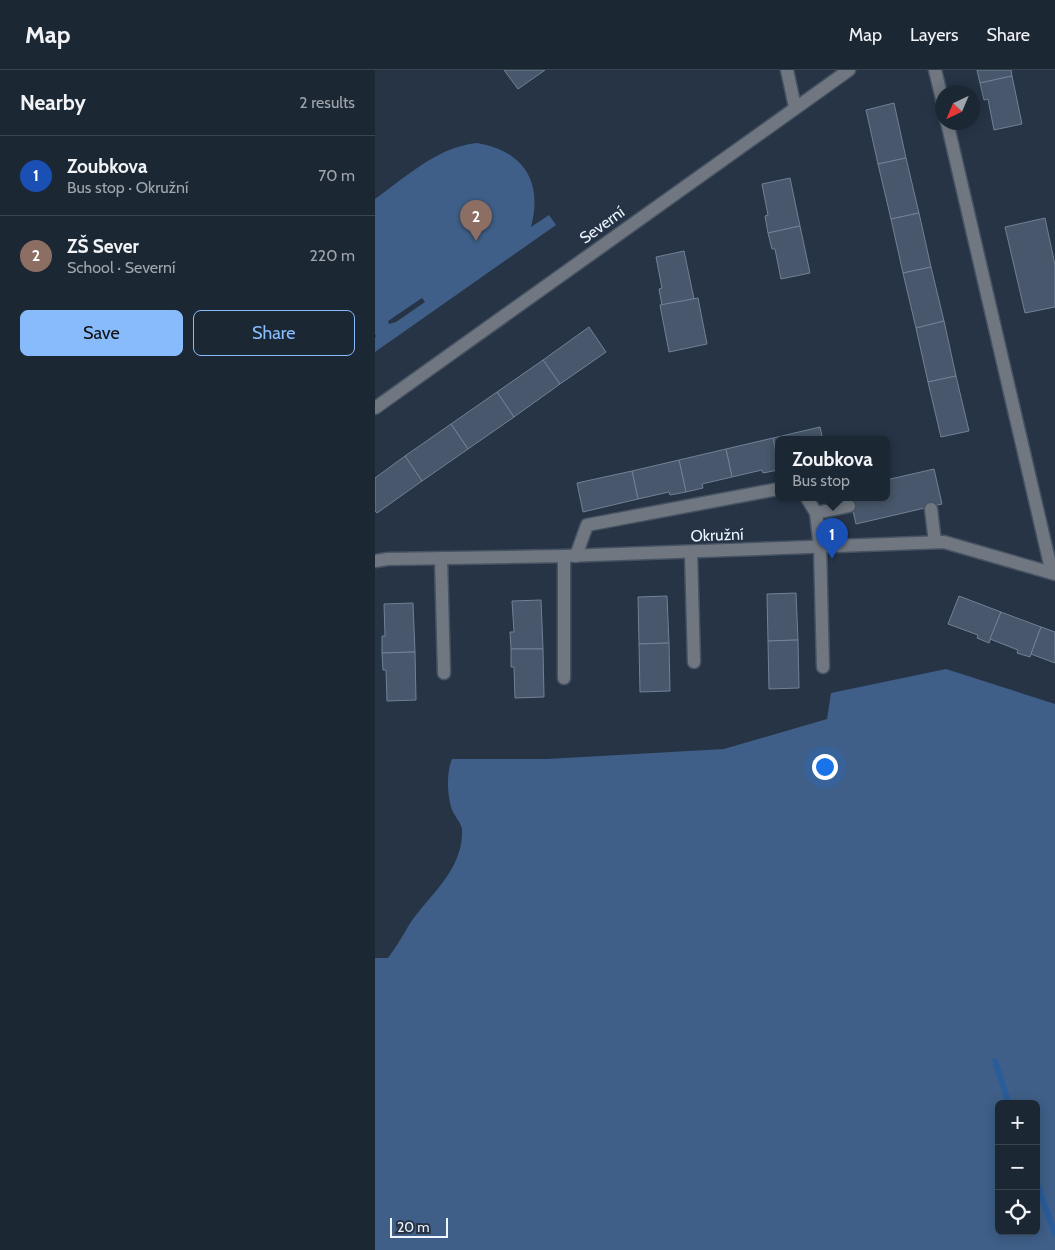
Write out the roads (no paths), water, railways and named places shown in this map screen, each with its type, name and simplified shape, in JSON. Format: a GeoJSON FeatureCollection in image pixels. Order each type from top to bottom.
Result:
{"type":"FeatureCollection","features":[{"type":"Feature","properties":{"kind":"street"},"geometry":{"type":"LineString","coordinates":[[787,70],[795,107]]}},
{"type":"Feature","properties":{"kind":"street","name":"Severní"},"geometry":{"type":"LineString","coordinates":[[375,408],[849,70]]}},
{"type":"Feature","properties":{"kind":"street"},"geometry":{"type":"LineString","coordinates":[[935,70],[939,85]]}},
{"type":"Feature","properties":{"kind":"street"},"geometry":{"type":"LineString","coordinates":[[949,130],[1053,573]]}},
{"type":"Feature","properties":{"kind":"street"},"geometry":{"type":"LineString","coordinates":[[565,678],[570,556],[587,525],[775,490]]}},
{"type":"Feature","properties":{"kind":"street"},"geometry":{"type":"LineString","coordinates":[[809,501],[816,513],[820,546],[823,667]]}},
{"type":"Feature","properties":{"kind":"street"},"geometry":{"type":"LineString","coordinates":[[816,513],[849,506]]}},
{"type":"Feature","properties":{"kind":"street"},"geometry":{"type":"LineString","coordinates":[[931,509],[935,542]]}},
{"type":"Feature","properties":{"kind":"street","name":"Okružní"},"geometry":{"type":"LineString","coordinates":[[375,561],[388,559],[570,556],[944,542],[1053,573]]}},
{"type":"Feature","properties":{"kind":"street"},"geometry":{"type":"LineString","coordinates":[[691,552],[694,662]]}},
{"type":"Feature","properties":{"kind":"street"},"geometry":{"type":"LineString","coordinates":[[441,558],[444,673]]}},
{"type":"Feature","properties":{"kind":"waterway"},"geometry":{"type":"LineString","coordinates":[[995,1061],[1008,1100]]}},
{"type":"Feature","properties":{"kind":"waterway"},"geometry":{"type":"LineString","coordinates":[[1040,1190],[1055,1234]]}},
{"type":"Feature","properties":{"kind":"place","name":"ZŠ Sever"},"geometry":{"type":"Point","coordinates":[476,241]}},
{"type":"Feature","properties":{"kind":"place","name":"Zoubkova"},"geometry":{"type":"Point","coordinates":[832,559]}}]}
